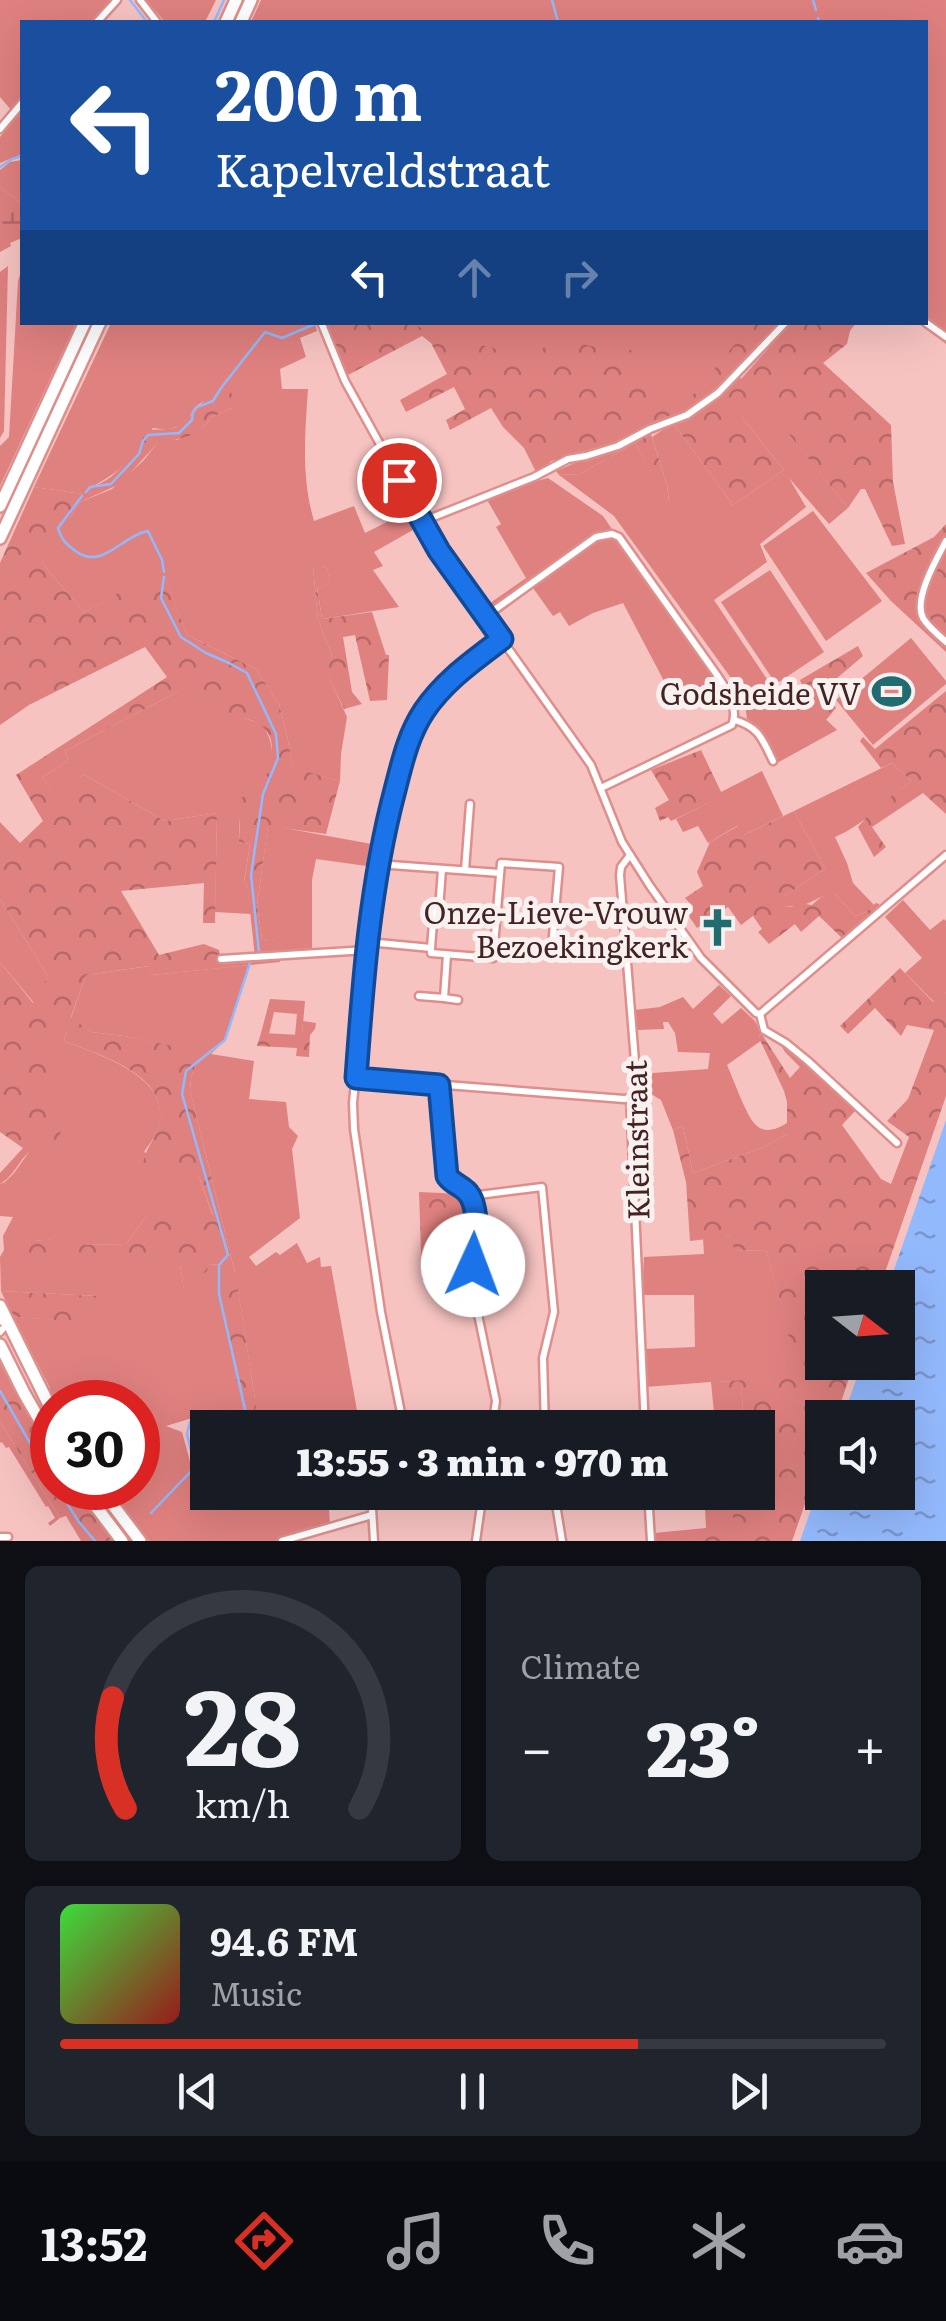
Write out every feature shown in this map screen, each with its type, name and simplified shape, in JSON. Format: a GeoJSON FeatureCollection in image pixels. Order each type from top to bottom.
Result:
{"type":"FeatureCollection","features":[{"type":"Feature","properties":{"kind":"highway"},"geometry":{"type":"LineString","coordinates":[[0,506],[84,325]]}},
{"type":"Feature","properties":{"kind":"highway"},"geometry":{"type":"LineString","coordinates":[[0,538],[99,325]]}},
{"type":"Feature","properties":{"kind":"highway"},"geometry":{"type":"LineString","coordinates":[[0,1306],[2,1326],[34,1380]]}},
{"type":"Feature","properties":{"kind":"highway"},"geometry":{"type":"LineString","coordinates":[[0,1345],[30,1404]]}},
{"type":"Feature","properties":{"kind":"highway"},"geometry":{"type":"LineString","coordinates":[[99,1510],[122,1541]]}},
{"type":"Feature","properties":{"kind":"highway"},"geometry":{"type":"LineString","coordinates":[[117,1510],[140,1541]]}},
{"type":"Feature","properties":{"kind":"street"},"geometry":{"type":"LineString","coordinates":[[99,20],[118,0]]}},
{"type":"Feature","properties":{"kind":"street"},"geometry":{"type":"LineString","coordinates":[[140,0],[155,20]]}},
{"type":"Feature","properties":{"kind":"street"},"geometry":{"type":"LineString","coordinates":[[0,129],[20,106]]}},
{"type":"Feature","properties":{"kind":"street"},"geometry":{"type":"LineString","coordinates":[[322,325],[345,381],[421,522],[591,765],[630,855],[701,958],[760,1014]]}},
{"type":"Feature","properties":{"kind":"street"},"geometry":{"type":"LineString","coordinates":[[421,522],[534,477],[568,459],[618,446],[687,415],[718,392],[783,325]]}},
{"type":"Feature","properties":{"kind":"street"},"geometry":{"type":"LineString","coordinates":[[486,616],[596,537],[612,534],[718,675],[732,702],[735,720],[728,729],[602,788]]}},
{"type":"Feature","properties":{"kind":"street"},"geometry":{"type":"LineString","coordinates":[[946,541],[933,565],[920,607],[924,618],[946,642]]}},
{"type":"Feature","properties":{"kind":"street"},"geometry":{"type":"LineString","coordinates":[[400,1410],[380,1308],[354,1129],[377,864],[404,754],[423,712],[446,683],[502,639]]}},
{"type":"Feature","properties":{"kind":"street"},"geometry":{"type":"LineString","coordinates":[[735,720],[758,732],[773,761]]}},
{"type":"Feature","properties":{"kind":"street"},"geometry":{"type":"LineString","coordinates":[[465,870],[470,804]]}},
{"type":"Feature","properties":{"kind":"street","name":"Kleinstraat"},"geometry":{"type":"LineString","coordinates":[[630,855],[624,860],[620,875],[636,1068],[635,1090],[630,1098],[644,1410]]}},
{"type":"Feature","properties":{"kind":"street"},"geometry":{"type":"LineString","coordinates":[[760,1014],[946,855]]}},
{"type":"Feature","properties":{"kind":"street"},"geometry":{"type":"LineString","coordinates":[[442,869],[430,954],[493,958],[500,863],[559,868],[552,947]]}},
{"type":"Feature","properties":{"kind":"street"},"geometry":{"type":"LineString","coordinates":[[377,864],[500,873]]}},
{"type":"Feature","properties":{"kind":"street"},"geometry":{"type":"LineString","coordinates":[[221,959],[367,946],[431,948]]}},
{"type":"Feature","properties":{"kind":"street"},"geometry":{"type":"LineString","coordinates":[[444,998],[447,955]]}},
{"type":"Feature","properties":{"kind":"street"},"geometry":{"type":"LineString","coordinates":[[419,996],[458,1000]]}},
{"type":"Feature","properties":{"kind":"street"},"geometry":{"type":"LineString","coordinates":[[760,1014],[764,1030],[808,1061],[897,1143]]}},
{"type":"Feature","properties":{"kind":"street"},"geometry":{"type":"LineString","coordinates":[[356,1078],[630,1098]]}},
{"type":"Feature","properties":{"kind":"street"},"geometry":{"type":"LineString","coordinates":[[439,1085],[447,1176],[470,1196],[476,1220],[474,1295],[496,1400],[495,1410]]}},
{"type":"Feature","properties":{"kind":"street"},"geometry":{"type":"LineString","coordinates":[[470,1196],[542,1187],[554,1312],[543,1358],[544,1410]]}},
{"type":"Feature","properties":{"kind":"street"},"geometry":{"type":"LineString","coordinates":[[372,1510],[374,1541]]}},
{"type":"Feature","properties":{"kind":"street"},"geometry":{"type":"LineString","coordinates":[[476,1541],[480,1510]]}},
{"type":"Feature","properties":{"kind":"street"},"geometry":{"type":"LineString","coordinates":[[557,1510],[562,1541]]}},
{"type":"Feature","properties":{"kind":"street"},"geometry":{"type":"LineString","coordinates":[[649,1510],[651,1541]]}},
{"type":"Feature","properties":{"kind":"street"},"geometry":{"type":"LineString","coordinates":[[282,1541],[372,1515]]}},
{"type":"Feature","properties":{"kind":"green space"},"geometry":{"type":"Polygon","coordinates":[[[0,0],[114,0],[95,20],[20,20],[20,102],[12,111],[0,97],[0,0]]]}},
{"type":"Feature","properties":{"kind":"green space"},"geometry":{"type":"Polygon","coordinates":[[[146,0],[216,0],[206,20],[163,20],[146,0]]]}},
{"type":"Feature","properties":{"kind":"green space"},"geometry":{"type":"Polygon","coordinates":[[[261,0],[946,0],[946,344],[921,325],[928,325],[928,20],[252,20],[261,0]]]}},
{"type":"Feature","properties":{"kind":"green space"},"geometry":{"type":"Polygon","coordinates":[[[20,113],[20,155],[0,163],[0,137],[20,113]]]}},
{"type":"Feature","properties":{"kind":"green space"},"geometry":{"type":"Polygon","coordinates":[[[20,160],[20,202],[0,187],[0,170],[20,160]]]}},
{"type":"Feature","properties":{"kind":"green space"},"geometry":{"type":"Polygon","coordinates":[[[0,187],[20,202],[20,239],[0,252],[0,187]]]}},
{"type":"Feature","properties":{"kind":"green space"},"geometry":{"type":"Polygon","coordinates":[[[8,266],[4,431],[0,438],[0,272],[8,266]]]}},
{"type":"Feature","properties":{"kind":"green space"},"geometry":{"type":"Polygon","coordinates":[[[20,274],[20,325],[75,325],[0,486],[0,446],[9,437],[20,274]]]}},
{"type":"Feature","properties":{"kind":"green space"},"geometry":{"type":"Polygon","coordinates":[[[110,325],[316,325],[317,331],[300,338],[306,357],[280,369],[282,389],[308,389],[306,472],[314,521],[354,506],[365,533],[411,510],[420,526],[374,552],[383,566],[373,570],[399,607],[322,619],[317,586],[330,584],[327,568],[313,567],[318,620],[332,656],[323,664],[347,717],[340,781],[293,769],[279,704],[256,669],[187,635],[162,570],[84,612],[41,562],[80,502],[112,489],[156,445],[204,427],[212,417],[232,408],[220,380],[186,423],[168,430],[153,428],[123,466],[83,494],[34,487],[110,325]]]}},
{"type":"Feature","properties":{"kind":"green space"},"geometry":{"type":"Polygon","coordinates":[[[328,325],[416,325],[516,356],[533,356],[566,336],[586,345],[652,355],[645,388],[652,399],[669,408],[709,385],[715,368],[749,325],[764,325],[767,339],[737,369],[741,379],[789,325],[854,325],[847,344],[823,363],[891,425],[893,482],[905,544],[892,546],[865,489],[848,508],[756,393],[743,407],[744,420],[784,470],[733,505],[673,423],[651,426],[585,455],[551,461],[539,478],[524,448],[491,408],[450,430],[446,420],[465,409],[454,387],[406,412],[400,400],[447,374],[431,343],[422,336],[346,376],[328,325]]]}},
{"type":"Feature","properties":{"kind":"green space"},"geometry":{"type":"Polygon","coordinates":[[[413,325],[782,325],[714,393],[653,424],[413,325]]]}},
{"type":"Feature","properties":{"kind":"green space"},"geometry":{"type":"Polygon","coordinates":[[[220,379],[229,388],[232,408],[212,417],[189,436],[156,445],[120,484],[80,502],[69,519],[61,545],[41,562],[84,612],[162,569],[187,635],[256,669],[279,704],[293,768],[340,781],[326,834],[268,826],[257,905],[262,939],[307,944],[307,956],[151,975],[149,966],[86,975],[71,1017],[91,1032],[211,1054],[194,1069],[190,1090],[235,1273],[225,1275],[223,1264],[208,1265],[207,1271],[184,1290],[180,1265],[155,1266],[153,1254],[24,1260],[26,1246],[35,1241],[85,1235],[85,1245],[126,1244],[147,1215],[213,1215],[199,1177],[143,1164],[158,1128],[160,1110],[145,1081],[113,1061],[64,1041],[66,1032],[44,1033],[61,1137],[29,1152],[0,1184],[0,1173],[23,1148],[0,1132],[0,962],[33,1003],[48,976],[0,899],[0,822],[20,843],[43,821],[16,775],[167,677],[145,647],[29,705],[0,725],[0,563],[34,487],[83,494],[118,470],[149,430],[174,428],[186,420],[220,379]],[[177,692],[65,751],[68,761],[43,777],[55,800],[83,774],[165,821],[217,813],[215,923],[203,923],[204,883],[121,891],[159,955],[204,944],[219,950],[222,961],[255,957],[244,883],[250,844],[239,842],[240,816],[232,802],[261,784],[270,765],[272,746],[268,733],[259,724],[202,709],[177,692]]]}},
{"type":"Feature","properties":{"kind":"green space"},"geometry":{"type":"Polygon","coordinates":[[[756,392],[848,508],[829,524],[789,478],[806,507],[760,544],[767,562],[714,600],[781,700],[796,691],[837,730],[777,763],[759,727],[747,719],[745,705],[731,678],[614,516],[559,475],[580,474],[635,443],[669,501],[652,437],[673,423],[733,505],[784,470],[744,420],[742,408],[756,392]]]}},
{"type":"Feature","properties":{"kind":"green space"},"geometry":{"type":"Polygon","coordinates":[[[650,431],[669,502],[635,443],[580,474],[559,475],[556,471],[650,431]]]}},
{"type":"Feature","properties":{"kind":"green space"},"geometry":{"type":"Polygon","coordinates":[[[548,478],[603,516],[717,683],[675,702],[623,603],[569,626],[560,612],[553,616],[533,588],[492,619],[483,608],[526,578],[496,527],[501,524],[486,498],[548,478]]]}},
{"type":"Feature","properties":{"kind":"green space"},"geometry":{"type":"Polygon","coordinates":[[[813,511],[882,601],[826,641],[763,546],[813,511]]]}},
{"type":"Feature","properties":{"kind":"green space"},"geometry":{"type":"Polygon","coordinates":[[[946,524],[946,652],[866,573],[934,537],[946,524]]]}},
{"type":"Feature","properties":{"kind":"green space"},"geometry":{"type":"Polygon","coordinates":[[[313,567],[327,567],[330,584],[317,587],[322,619],[372,612],[389,655],[387,700],[370,701],[355,635],[343,637],[352,692],[362,704],[344,709],[322,663],[332,656],[318,620],[313,567]]]}},
{"type":"Feature","properties":{"kind":"green space"},"geometry":{"type":"Polygon","coordinates":[[[770,570],[824,652],[776,684],[721,602],[770,570]]]}},
{"type":"Feature","properties":{"kind":"green space","name":"Godsheide VV"},"geometry":{"type":"Polygon","coordinates":[[[911,638],[946,684],[873,745],[836,700],[911,638]]]}},
{"type":"Feature","properties":{"kind":"green space"},"geometry":{"type":"Polygon","coordinates":[[[858,646],[863,656],[823,690],[836,708],[826,720],[810,705],[800,680],[858,646]]]}},
{"type":"Feature","properties":{"kind":"green space"},"geometry":{"type":"Polygon","coordinates":[[[946,691],[946,814],[923,793],[872,827],[886,847],[874,857],[858,827],[911,781],[892,763],[881,768],[860,741],[863,737],[875,749],[946,691]]]}},
{"type":"Feature","properties":{"kind":"green space"},"geometry":{"type":"Polygon","coordinates":[[[177,692],[263,725],[269,738],[269,771],[240,821],[239,842],[250,844],[244,882],[251,914],[215,912],[217,813],[165,821],[83,774],[55,801],[43,777],[68,761],[65,751],[177,692]]]}},
{"type":"Feature","properties":{"kind":"green space"},"geometry":{"type":"Polygon","coordinates":[[[701,750],[723,796],[671,821],[668,817],[660,821],[655,808],[669,800],[651,770],[701,750]]]}},
{"type":"Feature","properties":{"kind":"green space"},"geometry":{"type":"Polygon","coordinates":[[[892,763],[911,781],[865,819],[835,837],[853,883],[874,905],[855,916],[835,894],[801,906],[785,906],[782,901],[786,895],[825,869],[794,811],[892,763]]]}},
{"type":"Feature","properties":{"kind":"green space"},"geometry":{"type":"Polygon","coordinates":[[[762,771],[783,816],[742,836],[737,826],[708,843],[698,826],[683,832],[676,819],[762,771]]]}},
{"type":"Feature","properties":{"kind":"green space"},"geometry":{"type":"Polygon","coordinates":[[[794,811],[825,869],[786,895],[785,906],[812,905],[822,896],[835,894],[855,916],[876,903],[879,909],[843,939],[819,916],[801,932],[795,924],[769,944],[758,932],[762,929],[753,916],[741,925],[728,907],[697,928],[686,912],[692,906],[685,898],[703,886],[697,872],[710,842],[738,826],[744,835],[794,811]]]}},
{"type":"Feature","properties":{"kind":"green space"},"geometry":{"type":"Polygon","coordinates":[[[268,825],[377,845],[374,867],[316,859],[312,880],[312,948],[262,939],[257,905],[268,825]]]}},
{"type":"Feature","properties":{"kind":"green space"},"geometry":{"type":"Polygon","coordinates":[[[0,899],[48,976],[34,1003],[0,962],[0,899]]]}},
{"type":"Feature","properties":{"kind":"green space"},"geometry":{"type":"Polygon","coordinates":[[[903,900],[930,930],[946,921],[946,992],[934,1002],[905,973],[922,958],[885,917],[903,900]]]}},
{"type":"Feature","properties":{"kind":"green space"},"geometry":{"type":"Polygon","coordinates":[[[250,965],[225,1040],[211,1054],[254,1061],[249,1099],[286,1102],[289,1127],[298,1136],[292,1149],[300,1218],[249,1257],[256,1266],[297,1243],[307,1263],[320,1257],[321,1267],[331,1266],[357,1410],[252,1410],[255,1399],[238,1290],[218,1296],[244,1410],[190,1410],[190,1419],[166,1426],[182,1432],[190,1462],[190,1510],[329,1510],[330,1525],[275,1541],[149,1541],[124,1510],[160,1510],[160,1380],[46,1380],[13,1317],[96,1322],[96,1296],[1,1291],[3,1236],[13,1217],[0,1216],[0,1184],[29,1152],[44,1032],[66,1032],[64,1041],[132,1071],[146,1083],[160,1112],[157,1131],[144,1152],[199,1177],[213,1216],[147,1215],[126,1244],[84,1245],[85,1236],[35,1241],[154,1254],[180,1265],[184,1289],[207,1265],[224,1264],[235,1273],[190,1090],[194,1070],[209,1055],[91,1032],[71,1018],[86,975],[150,966],[151,975],[250,965]]]}},
{"type":"Feature","properties":{"kind":"green space"},"geometry":{"type":"Polygon","coordinates":[[[900,968],[933,1002],[946,992],[946,1096],[886,1270],[805,1270],[805,1380],[848,1380],[842,1400],[805,1400],[805,1504],[792,1541],[690,1541],[691,1535],[733,1534],[733,1510],[775,1510],[775,1410],[743,1410],[741,1388],[721,1388],[720,1382],[799,1375],[766,1250],[734,1251],[732,1236],[690,1241],[686,1182],[673,1130],[683,1126],[693,1173],[764,1147],[787,1134],[787,1102],[759,1038],[761,1033],[790,1078],[800,1067],[779,1042],[856,1110],[842,1125],[881,1179],[891,1184],[909,1137],[887,1121],[908,1099],[934,1030],[907,1025],[901,1036],[875,1008],[848,1034],[840,1026],[900,968]]]}},
{"type":"Feature","properties":{"kind":"green space"},"geometry":{"type":"Polygon","coordinates":[[[719,985],[731,996],[713,1014],[722,1024],[741,1008],[761,1033],[762,1040],[727,1065],[744,1106],[760,1128],[772,1130],[787,1123],[787,1134],[764,1147],[693,1173],[683,1126],[673,1130],[661,1100],[646,1091],[645,1080],[639,1080],[639,1074],[708,1069],[710,1053],[678,1052],[675,1033],[668,1022],[663,1022],[664,1029],[637,1030],[635,1010],[660,1007],[683,997],[693,1009],[719,985]]]}},
{"type":"Feature","properties":{"kind":"green space"},"geometry":{"type":"Polygon","coordinates":[[[270,999],[305,1001],[302,1035],[295,1035],[297,1014],[274,1012],[269,1034],[261,1033],[270,999]]]}},
{"type":"Feature","properties":{"kind":"green space"},"geometry":{"type":"Polygon","coordinates":[[[303,1021],[316,1023],[310,1035],[309,1057],[296,1056],[297,1048],[257,1046],[261,1033],[302,1035],[303,1021]]]}},
{"type":"Feature","properties":{"kind":"green space"},"geometry":{"type":"Polygon","coordinates":[[[419,1192],[461,1194],[469,1274],[422,1280],[419,1192]]]}},
{"type":"Feature","properties":{"kind":"green space"},"geometry":{"type":"Polygon","coordinates":[[[733,1236],[735,1251],[766,1250],[800,1376],[720,1382],[741,1387],[743,1410],[714,1410],[711,1382],[645,1387],[644,1349],[695,1347],[694,1295],[642,1295],[644,1257],[704,1254],[703,1238],[733,1236]]]}},
{"type":"Feature","properties":{"kind":"green space"},"geometry":{"type":"Polygon","coordinates":[[[238,1289],[255,1410],[243,1410],[217,1296],[238,1289]]]}},
{"type":"Feature","properties":{"kind":"green space"},"geometry":{"type":"Polygon","coordinates":[[[1,1291],[96,1296],[97,1323],[13,1317],[1,1291]]]}},
{"type":"Feature","properties":{"kind":"green space"},"geometry":{"type":"Polygon","coordinates":[[[0,1363],[30,1416],[30,1470],[0,1422],[0,1363]]]}},
{"type":"Feature","properties":{"kind":"green space"},"geometry":{"type":"Polygon","coordinates":[[[0,1422],[30,1470],[30,1481],[9,1447],[0,1443],[0,1422]]]}},
{"type":"Feature","properties":{"kind":"green space"},"geometry":{"type":"Polygon","coordinates":[[[50,1510],[60,1518],[50,1526],[48,1523],[55,1518],[50,1510]]]}},
{"type":"Feature","properties":{"kind":"green space"},"geometry":{"type":"Polygon","coordinates":[[[55,1510],[92,1510],[117,1541],[81,1541],[66,1516],[60,1518],[55,1510]]]}},
{"type":"Feature","properties":{"kind":"green space"},"geometry":{"type":"Polygon","coordinates":[[[705,1510],[733,1510],[733,1535],[692,1535],[690,1541],[654,1541],[654,1533],[706,1528],[705,1510]]]}},
{"type":"Feature","properties":{"kind":"water"},"geometry":{"type":"Polygon","coordinates":[[[946,1120],[946,1541],[800,1541],[811,1510],[915,1510],[915,1400],[849,1400],[856,1380],[915,1380],[915,1270],[894,1270],[946,1120]]]}},
{"type":"Feature","properties":{"kind":"waterway"},"geometry":{"type":"LineString","coordinates":[[130,0],[145,20]]}},
{"type":"Feature","properties":{"kind":"waterway"},"geometry":{"type":"LineString","coordinates":[[215,20],[224,0]]}},
{"type":"Feature","properties":{"kind":"waterway"},"geometry":{"type":"LineString","coordinates":[[552,0],[557,20]]}},
{"type":"Feature","properties":{"kind":"waterway"},"geometry":{"type":"LineString","coordinates":[[813,0],[816,10]]}},
{"type":"Feature","properties":{"kind":"waterway"},"geometry":{"type":"LineString","coordinates":[[0,167],[20,157]]}},
{"type":"Feature","properties":{"kind":"waterway"},"geometry":{"type":"LineString","coordinates":[[86,492],[90,487],[111,484],[139,454],[148,435],[179,433],[192,420],[197,407],[213,401],[265,332],[282,338],[313,325]]}},
{"type":"Feature","properties":{"kind":"waterway"},"geometry":{"type":"LineString","coordinates":[[82,496],[58,528],[67,544],[77,552],[95,557],[148,531],[164,572]]}},
{"type":"Feature","properties":{"kind":"waterway"},"geometry":{"type":"LineString","coordinates":[[164,577],[161,598],[181,637],[247,673],[276,734],[278,758],[263,794],[251,875],[259,952]]}},
{"type":"Feature","properties":{"kind":"waterway"},"geometry":{"type":"LineString","coordinates":[[151,1513],[195,1467],[187,1434],[190,1422],[208,1427],[248,1422],[219,1294],[219,1265],[228,1255],[182,1094],[186,1071],[225,1040],[250,963]]}},
{"type":"Feature","properties":{"kind":"waterway"},"geometry":{"type":"LineString","coordinates":[[0,1391],[30,1443]]}},
{"type":"Feature","properties":{"kind":"waterway"},"geometry":{"type":"LineString","coordinates":[[71,1510],[95,1541]]}},
{"type":"Feature","properties":{"kind":"place","name":"Godsheide VV"},"geometry":{"type":"Point","coordinates":[891,692]}},
{"type":"Feature","properties":{"kind":"place","name":"Onze-Lieve-Vrouw Bezoekingkerk"},"geometry":{"type":"Point","coordinates":[718,928]}},
{"type":"Feature","properties":{"kind":"route"},"geometry":{"type":"LineString","coordinates":[[399,480],[439,551],[502,639],[446,683],[423,712],[404,754],[377,864],[356,1078],[439,1085],[447,1176],[468,1193],[474,1210],[473,1265]]}}]}
